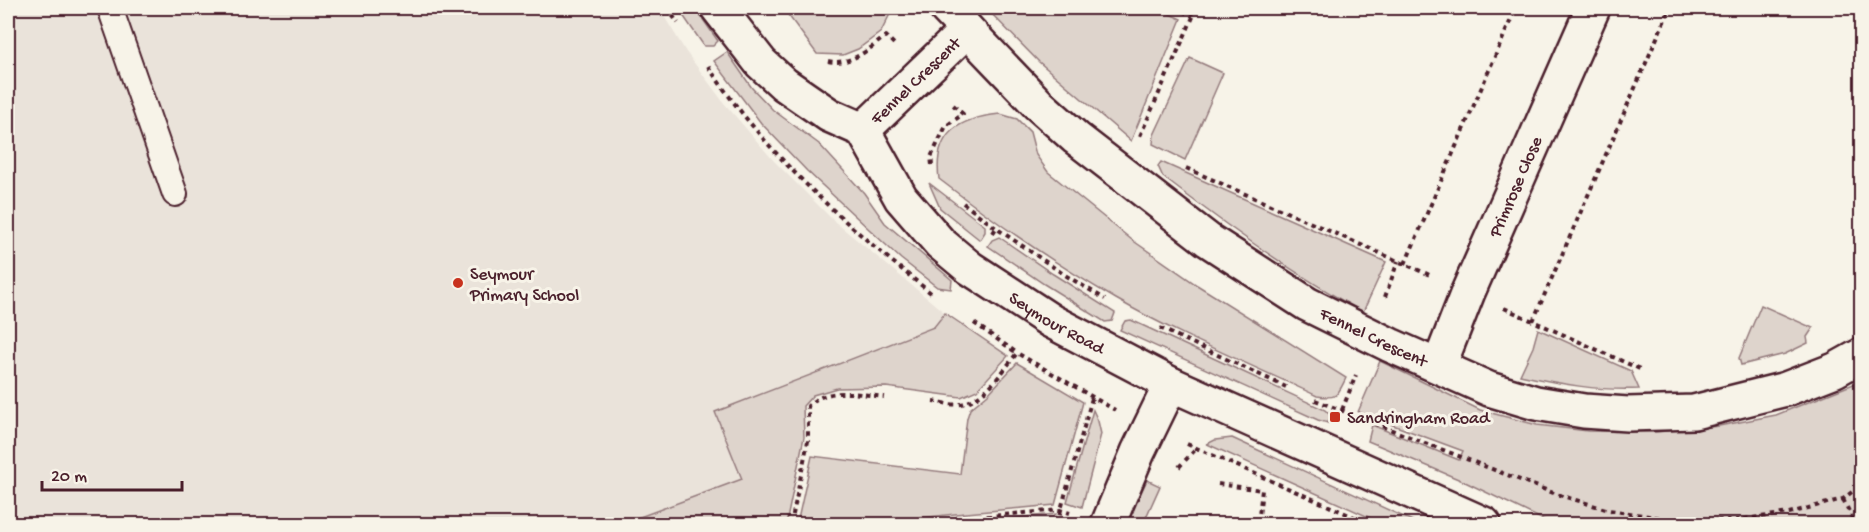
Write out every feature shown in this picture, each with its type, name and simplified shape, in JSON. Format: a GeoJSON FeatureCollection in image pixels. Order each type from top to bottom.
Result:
{"type":"FeatureCollection","features":[{"type":"Feature","properties":{"kind":"street"},"geometry":{"type":"LineString","coordinates":[[718,8],[761,63],[784,84],[829,115],[863,130]]}},
{"type":"Feature","properties":{"kind":"street","name":"Primrose Close"},"geometry":{"type":"LineString","coordinates":[[1439,366],[1468,291],[1593,8]]}},
{"type":"Feature","properties":{"kind":"street","name":"Fennel Crescent"},"geometry":{"type":"LineString","coordinates":[[863,130],[956,19],[1038,104],[1076,138],[1208,240],[1307,304],[1390,345],[1489,389],[1536,403],[1584,411],[1628,414],[1694,412],[1786,389],[1835,370],[1862,355]]}},
{"type":"Feature","properties":{"kind":"street","name":"Seymour Road"},"geometry":{"type":"LineString","coordinates":[[863,130],[901,198],[940,243],[970,268],[1051,321],[1171,384],[1484,525]]}},
{"type":"Feature","properties":{"kind":"street"},"geometry":{"type":"LineString","coordinates":[[1109,523],[1138,452],[1171,384]]}},
{"type":"Feature","properties":{"kind":"lane"},"geometry":{"type":"LineString","coordinates":[[110,8],[175,194]]}},
{"type":"Feature","properties":{"kind":"path"},"geometry":{"type":"LineString","coordinates":[[668,8],[679,25]]}},
{"type":"Feature","properties":{"kind":"path"},"geometry":{"type":"LineString","coordinates":[[1174,8],[1193,16]]}},
{"type":"Feature","properties":{"kind":"path"},"geometry":{"type":"LineString","coordinates":[[1114,168],[1136,145],[1197,8]]}},
{"type":"Feature","properties":{"kind":"path"},"geometry":{"type":"LineString","coordinates":[[1404,264],[1516,8]]}},
{"type":"Feature","properties":{"kind":"path"},"geometry":{"type":"LineString","coordinates":[[1533,321],[1670,8]]}},
{"type":"Feature","properties":{"kind":"path"},"geometry":{"type":"LineString","coordinates":[[703,60],[771,149],[821,200],[873,247],[933,294]]}},
{"type":"Feature","properties":{"kind":"path"},"geometry":{"type":"LineString","coordinates":[[1179,165],[1468,291],[1673,385],[1694,412]]}},
{"type":"Feature","properties":{"kind":"path"},"geometry":{"type":"LineString","coordinates":[[972,323],[1017,353]]}},
{"type":"Feature","properties":{"kind":"path"},"geometry":{"type":"LineString","coordinates":[[791,525],[808,441],[808,406],[816,397],[835,393],[884,397]]}},
{"type":"Feature","properties":{"kind":"path"},"geometry":{"type":"LineString","coordinates":[[1057,525],[1092,398]]}},
{"type":"Feature","properties":{"kind":"path"},"geometry":{"type":"LineString","coordinates":[[1411,436],[1556,494],[1609,510],[1682,521],[1738,520],[1789,513],[1843,498],[1862,484]]}},
{"type":"Feature","properties":{"kind":"path"},"geometry":{"type":"LineString","coordinates":[[1218,484],[1262,490],[1258,525]]}},
{"type":"Feature","properties":{"kind":"path"},"geometry":{"type":"LineString","coordinates":[[1843,498],[1855,525]]}},
{"type":"Feature","properties":{"kind":"path"},"geometry":{"type":"LineString","coordinates":[[897,525],[1060,510],[1109,523]]}},
{"type":"Feature","properties":{"kind":"shaded area","name":"Seymour Primary School"},"geometry":{"type":"Polygon","coordinates":[[[8,8],[659,8],[686,52],[724,103],[774,161],[834,221],[945,313],[934,327],[715,412],[742,479],[621,524],[8,524],[8,8]]]}},
{"type":"Feature","properties":{"kind":"shaded area"},"geometry":{"type":"Polygon","coordinates":[[[678,8],[695,8],[718,41],[713,46],[704,46],[678,8]]]}},
{"type":"Feature","properties":{"kind":"shaded area"},"geometry":{"type":"Polygon","coordinates":[[[783,8],[889,8],[890,14],[881,32],[858,49],[843,55],[817,54],[783,8]]]}},
{"type":"Feature","properties":{"kind":"shaded area"},"geometry":{"type":"Polygon","coordinates":[[[986,8],[1156,8],[1181,19],[1131,141],[1039,62],[986,8]]]}},
{"type":"Feature","properties":{"kind":"shaded area"},"geometry":{"type":"Polygon","coordinates":[[[727,52],[752,88],[773,110],[819,144],[864,193],[885,223],[952,280],[951,289],[937,287],[901,259],[807,171],[761,123],[714,61],[727,52]]]}},
{"type":"Feature","properties":{"kind":"shaded area"},"geometry":{"type":"Polygon","coordinates":[[[1190,58],[1223,73],[1185,160],[1153,144],[1154,135],[1190,58]]]}},
{"type":"Feature","properties":{"kind":"shaded area"},"geometry":{"type":"Polygon","coordinates":[[[1000,114],[1017,119],[1030,132],[1036,155],[1048,172],[1132,240],[1197,285],[1346,378],[1336,395],[1317,396],[1190,338],[1140,312],[1048,257],[939,179],[940,150],[952,131],[972,119],[1000,114]]]}},
{"type":"Feature","properties":{"kind":"shaded area"},"geometry":{"type":"Polygon","coordinates":[[[1161,162],[1386,262],[1363,312],[1285,265],[1211,213],[1163,177],[1158,166],[1161,162]]]}},
{"type":"Feature","properties":{"kind":"shaded area"},"geometry":{"type":"Polygon","coordinates":[[[929,183],[985,226],[985,232],[980,240],[940,208],[929,183]]]}},
{"type":"Feature","properties":{"kind":"shaded area"},"geometry":{"type":"Polygon","coordinates":[[[999,237],[1115,313],[1112,321],[1105,322],[988,246],[992,240],[999,237]]]}},
{"type":"Feature","properties":{"kind":"shaded area"},"geometry":{"type":"Polygon","coordinates":[[[1761,305],[1813,328],[1807,337],[1808,343],[1785,354],[1741,365],[1739,358],[1761,305]]]}},
{"type":"Feature","properties":{"kind":"shaded area"},"geometry":{"type":"Polygon","coordinates":[[[945,313],[1008,356],[977,390],[961,397],[886,387],[837,388],[813,395],[803,406],[804,437],[786,524],[621,524],[742,479],[715,412],[934,327],[945,313]]]}},
{"type":"Feature","properties":{"kind":"shaded area"},"geometry":{"type":"Polygon","coordinates":[[[1131,320],[1325,410],[1331,416],[1328,423],[1120,330],[1125,321],[1131,320]]]}},
{"type":"Feature","properties":{"kind":"shaded area"},"geometry":{"type":"Polygon","coordinates":[[[1538,329],[1631,371],[1639,389],[1579,386],[1520,375],[1533,347],[1538,329]]]}},
{"type":"Feature","properties":{"kind":"shaded area"},"geometry":{"type":"Polygon","coordinates":[[[1380,361],[1480,410],[1537,425],[1588,431],[1656,432],[1719,426],[1776,415],[1861,381],[1861,524],[1552,524],[1463,481],[1368,441],[1372,425],[1459,460],[1463,451],[1358,412],[1380,361]]]}},
{"type":"Feature","properties":{"kind":"shaded area"},"geometry":{"type":"Polygon","coordinates":[[[1017,363],[1083,402],[1055,505],[868,524],[797,524],[812,456],[960,474],[970,409],[988,394],[1017,363]]]}},
{"type":"Feature","properties":{"kind":"shaded area"},"geometry":{"type":"Polygon","coordinates":[[[1093,410],[1101,434],[1082,507],[1067,502],[1093,410]]]}},
{"type":"Feature","properties":{"kind":"shaded area"},"geometry":{"type":"Polygon","coordinates":[[[1232,438],[1419,524],[1384,524],[1207,444],[1215,440],[1232,438]]]}},
{"type":"Feature","properties":{"kind":"shaded area"},"geometry":{"type":"Polygon","coordinates":[[[1147,480],[1160,486],[1143,524],[1126,524],[1147,480]]]}},
{"type":"Feature","properties":{"kind":"shaded area"},"geometry":{"type":"Polygon","coordinates":[[[1056,514],[1053,524],[950,524],[1056,514]]]}},
{"type":"Feature","properties":{"kind":"place","name":"Seymour Primary School"},"geometry":{"type":"Point","coordinates":[458,283]}},
{"type":"Feature","properties":{"kind":"place","name":"Sandringham Road"},"geometry":{"type":"Point","coordinates":[1335,417]}}]}
